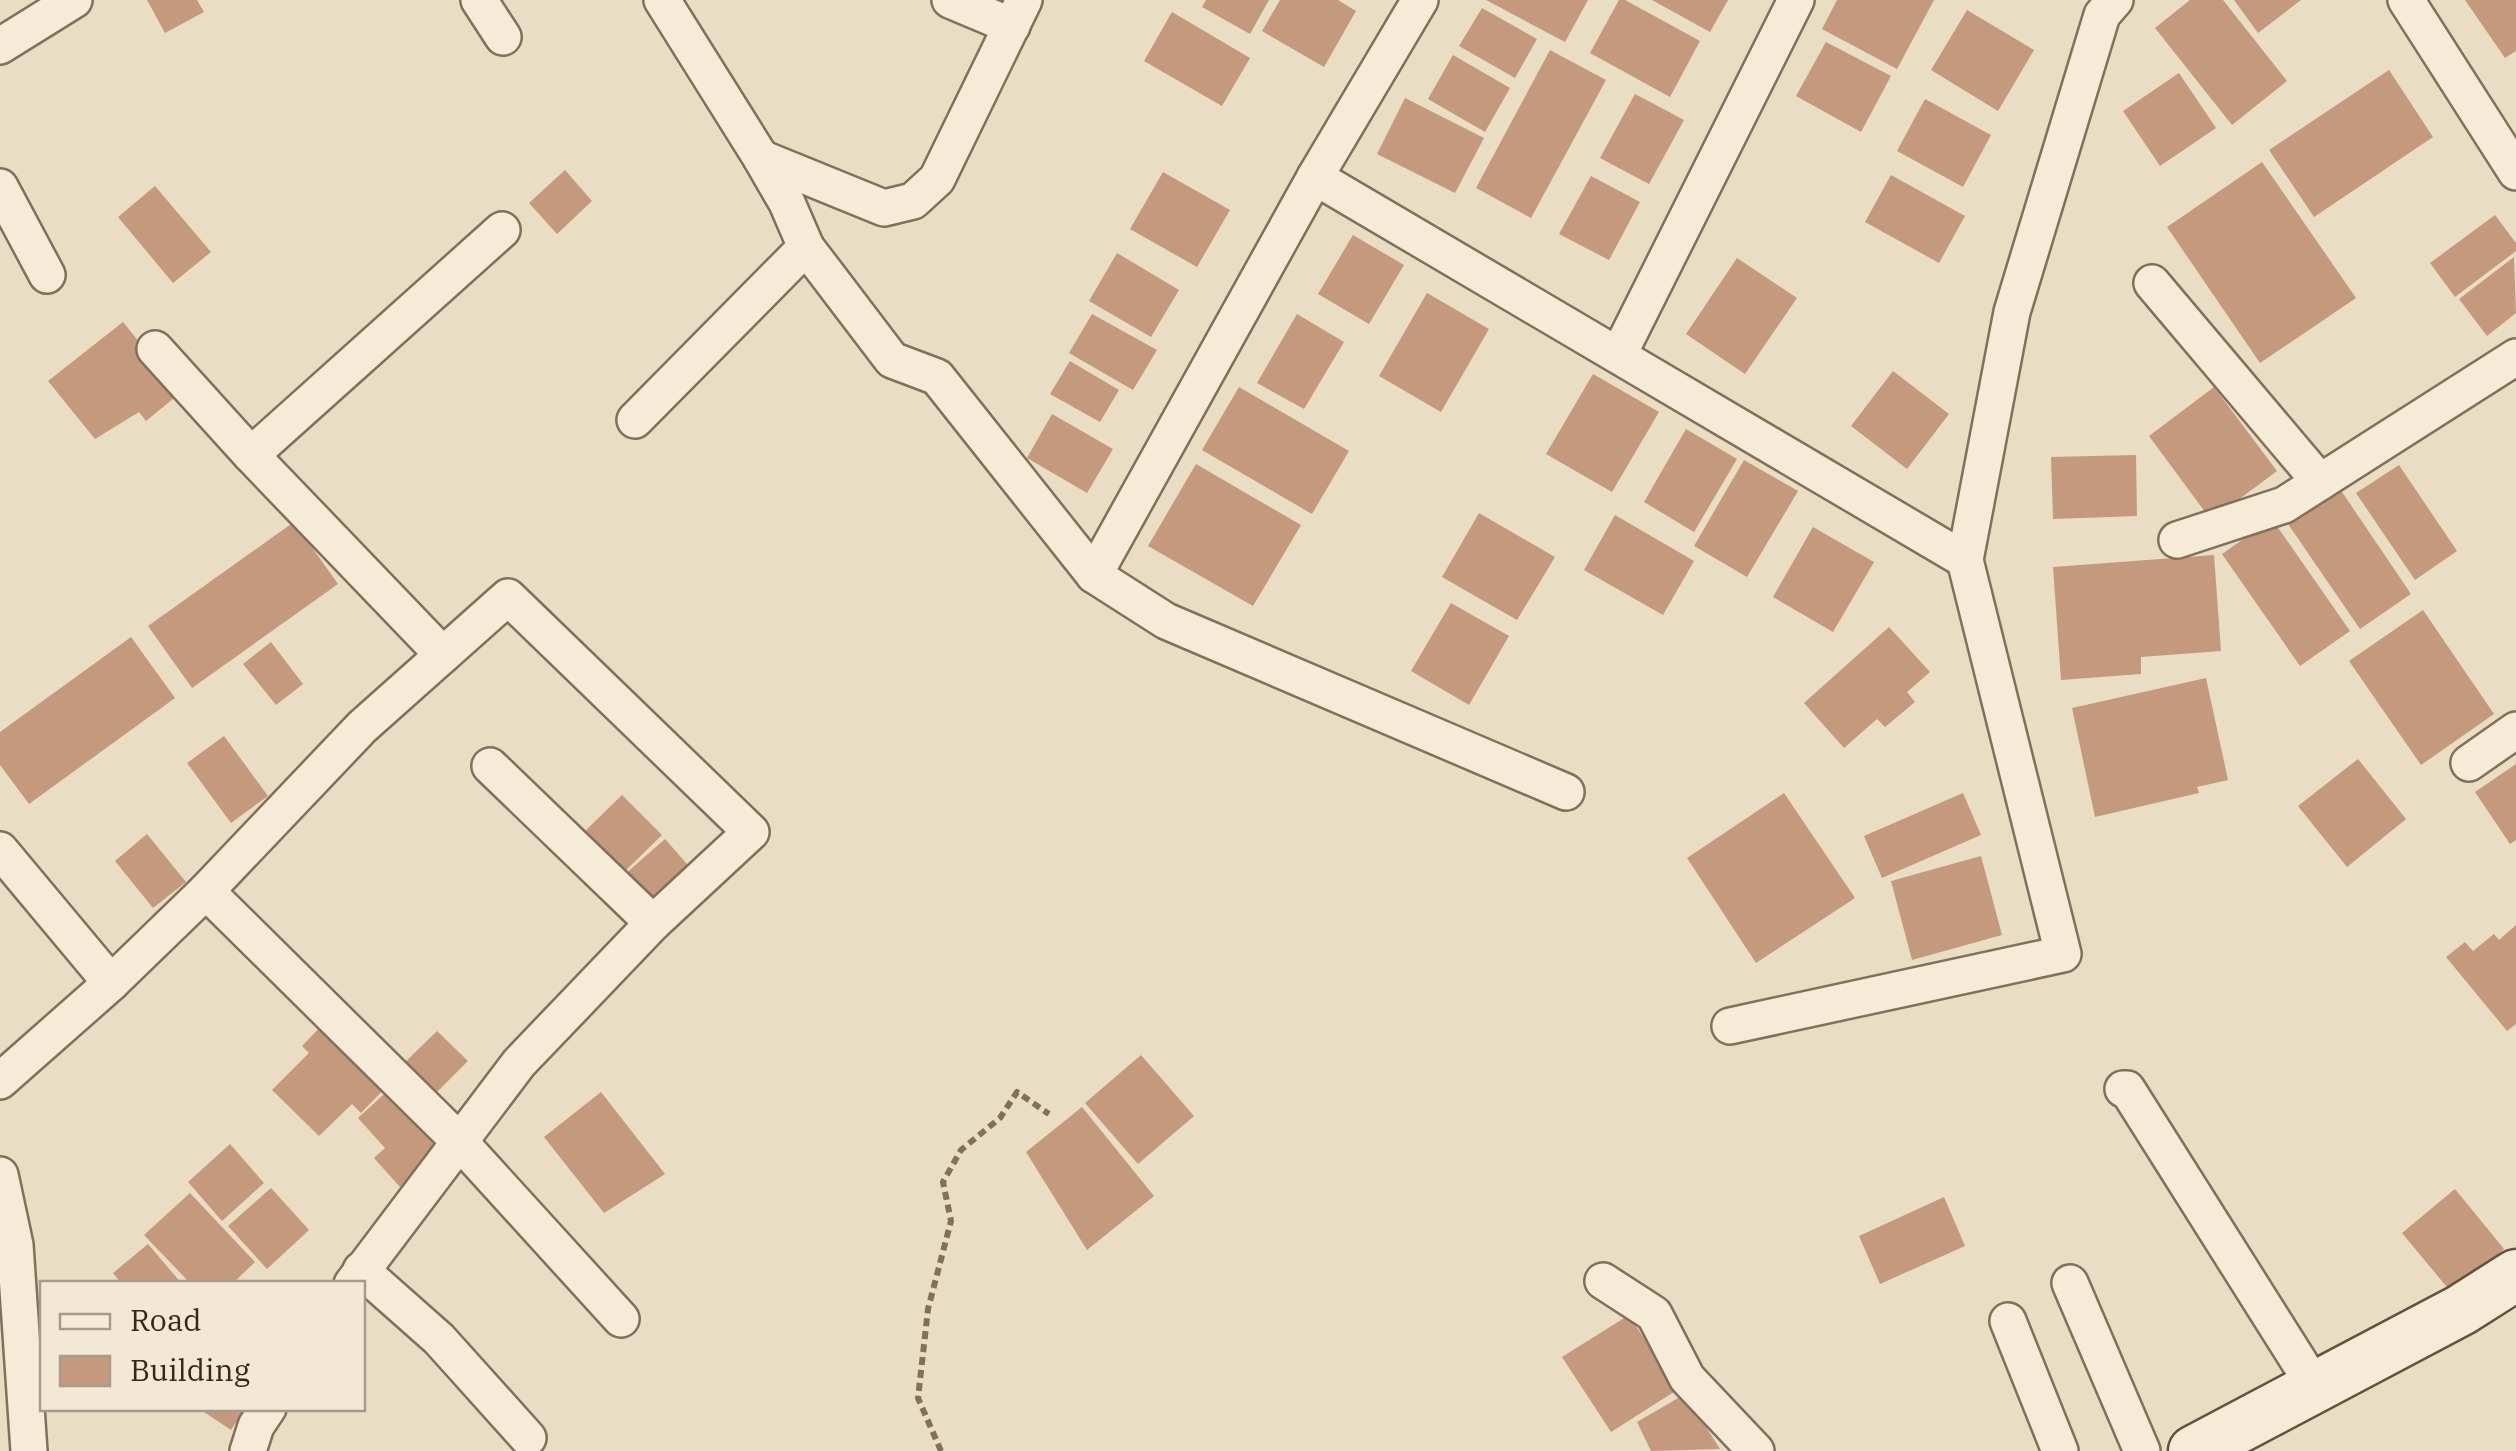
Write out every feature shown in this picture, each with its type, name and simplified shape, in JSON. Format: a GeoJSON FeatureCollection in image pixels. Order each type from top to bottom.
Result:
{"type":"FeatureCollection","features":[{"type":"Feature","properties":{"kind":"street"},"geometry":{"type":"LineString","coordinates":[[0,46],[74,0]]}},
{"type":"Feature","properties":{"kind":"street"},"geometry":{"type":"LineString","coordinates":[[480,0],[503,37]]}},
{"type":"Feature","properties":{"kind":"street"},"geometry":{"type":"LineString","coordinates":[[662,0],[761,158],[806,247],[892,360],[937,377],[1094,575],[1166,621],[1566,792]]}},
{"type":"Feature","properties":{"kind":"street"},"geometry":{"type":"LineString","coordinates":[[761,158],[884,208],[913,201],[938,179],[1018,13],[950,0]]}},
{"type":"Feature","properties":{"kind":"street"},"geometry":{"type":"LineString","coordinates":[[1094,575],[1315,177],[1420,0]]}},
{"type":"Feature","properties":{"kind":"street"},"geometry":{"type":"LineString","coordinates":[[1619,354],[1796,0]]}},
{"type":"Feature","properties":{"kind":"street"},"geometry":{"type":"LineString","coordinates":[[2406,0],[2516,172]]}},
{"type":"Feature","properties":{"kind":"street"},"geometry":{"type":"LineString","coordinates":[[1730,1026],[2063,954],[1965,560],[2012,312],[2101,5]]}},
{"type":"Feature","properties":{"kind":"street"},"geometry":{"type":"LineString","coordinates":[[1315,177],[1965,560]]}},
{"type":"Feature","properties":{"kind":"street"},"geometry":{"type":"LineString","coordinates":[[0,187],[47,275]]}},
{"type":"Feature","properties":{"kind":"street"},"geometry":{"type":"LineString","coordinates":[[251,456],[502,230]]}},
{"type":"Feature","properties":{"kind":"street"},"geometry":{"type":"LineString","coordinates":[[635,420],[806,247]]}},
{"type":"Feature","properties":{"kind":"street"},"geometry":{"type":"LineString","coordinates":[[2152,283],[2320,482]]}},
{"type":"Feature","properties":{"kind":"street"},"geometry":{"type":"LineString","coordinates":[[155,349],[251,456],[442,655]]}},
{"type":"Feature","properties":{"kind":"street"},"geometry":{"type":"LineString","coordinates":[[2177,540],[2284,505],[2516,357]]}},
{"type":"Feature","properties":{"kind":"street"},"geometry":{"type":"LineString","coordinates":[[0,1081],[111,983],[206,891],[362,728],[508,597],[751,832],[653,923],[519,1063],[356,1277]]}},
{"type":"Feature","properties":{"kind":"street"},"geometry":{"type":"LineString","coordinates":[[2469,763],[2516,730]]}},
{"type":"Feature","properties":{"kind":"street"},"geometry":{"type":"LineString","coordinates":[[490,766],[653,923]]}},
{"type":"Feature","properties":{"kind":"street"},"geometry":{"type":"LineString","coordinates":[[0,850],[111,983]]}},
{"type":"Feature","properties":{"kind":"street"},"geometry":{"type":"LineString","coordinates":[[206,891],[459,1141],[621,1319]]}},
{"type":"Feature","properties":{"kind":"street"},"geometry":{"type":"LineString","coordinates":[[2123,1088],[2229,1247],[2315,1388]]}},
{"type":"Feature","properties":{"kind":"street"},"geometry":{"type":"LineString","coordinates":[[0,1176],[29,1451]]}},
{"type":"Feature","properties":{"kind":"street"},"geometry":{"type":"LineString","coordinates":[[2194,1451],[2461,1310],[2516,1275]]}},
{"type":"Feature","properties":{"kind":"street"},"geometry":{"type":"LineString","coordinates":[[1603,1282],[1654,1314],[1687,1378],[1756,1451]]}},
{"type":"Feature","properties":{"kind":"street"},"geometry":{"type":"LineString","coordinates":[[2070,1283],[2142,1451]]}},
{"type":"Feature","properties":{"kind":"street"},"geometry":{"type":"LineString","coordinates":[[365,1284],[438,1339],[528,1438]]}},
{"type":"Feature","properties":{"kind":"street"},"geometry":{"type":"LineString","coordinates":[[2008,1321],[2060,1451]]}},
{"type":"Feature","properties":{"kind":"street"},"geometry":{"type":"LineString","coordinates":[[248,1451],[266,1411]]}},
{"type":"Feature","properties":{"kind":"path"},"geometry":{"type":"LineString","coordinates":[[941,1451],[918,1398],[928,1309],[951,1220],[944,1182],[961,1150],[1000,1118],[1017,1092],[1049,1114]]}},
{"type":"Feature","properties":{"kind":"building"},"geometry":{"type":"Polygon","coordinates":[[[147,0],[197,0],[204,12],[165,33],[147,0]]]}},
{"type":"Feature","properties":{"kind":"building"},"geometry":{"type":"Polygon","coordinates":[[[1206,0],[1269,0],[1250,34],[1202,7],[1206,0]]]}},
{"type":"Feature","properties":{"kind":"building"},"geometry":{"type":"Polygon","coordinates":[[[1280,0],[1338,0],[1356,11],[1324,67],[1262,31],[1280,0]]]}},
{"type":"Feature","properties":{"kind":"building"},"geometry":{"type":"Polygon","coordinates":[[[1486,0],[1588,0],[1565,42],[1486,0]]]}},
{"type":"Feature","properties":{"kind":"building"},"geometry":{"type":"Polygon","coordinates":[[[1619,0],[1700,41],[1670,97],[1590,53],[1619,0]]]}},
{"type":"Feature","properties":{"kind":"building"},"geometry":{"type":"Polygon","coordinates":[[[1652,0],[1728,0],[1710,32],[1652,0]]]}},
{"type":"Feature","properties":{"kind":"building"},"geometry":{"type":"Polygon","coordinates":[[[1837,0],[1934,0],[1897,69],[1822,29],[1837,0]]]}},
{"type":"Feature","properties":{"kind":"building"},"geometry":{"type":"Polygon","coordinates":[[[2190,0],[2223,0],[2287,81],[2232,125],[2155,28],[2190,0]]]}},
{"type":"Feature","properties":{"kind":"building"},"geometry":{"type":"Polygon","coordinates":[[[2234,0],[2301,0],[2258,33],[2234,0]]]}},
{"type":"Feature","properties":{"kind":"building"},"geometry":{"type":"Polygon","coordinates":[[[2465,0],[2516,0],[2516,51],[2505,58],[2465,0]]]}},
{"type":"Feature","properties":{"kind":"building"},"geometry":{"type":"Polygon","coordinates":[[[1482,8],[1537,39],[1515,78],[1459,46],[1482,8]]]}},
{"type":"Feature","properties":{"kind":"building"},"geometry":{"type":"Polygon","coordinates":[[[1967,10],[2034,50],[1998,111],[1931,70],[1967,10]]]}},
{"type":"Feature","properties":{"kind":"building"},"geometry":{"type":"Polygon","coordinates":[[[1172,12],[1250,58],[1222,106],[1144,61],[1172,12]]]}},
{"type":"Feature","properties":{"kind":"building"},"geometry":{"type":"Polygon","coordinates":[[[1826,42],[1891,76],[1861,132],[1796,96],[1826,42]]]}},
{"type":"Feature","properties":{"kind":"building"},"geometry":{"type":"Polygon","coordinates":[[[1550,50],[1606,80],[1531,218],[1476,188],[1550,50]]]}},
{"type":"Feature","properties":{"kind":"building"},"geometry":{"type":"Polygon","coordinates":[[[1453,55],[1510,88],[1485,132],[1428,99],[1453,55]]]}},
{"type":"Feature","properties":{"kind":"building"},"geometry":{"type":"Polygon","coordinates":[[[2389,70],[2433,137],[2314,217],[2269,150],[2389,70]]]}},
{"type":"Feature","properties":{"kind":"building"},"geometry":{"type":"Polygon","coordinates":[[[2179,73],[2216,128],[2160,166],[2123,111],[2179,73]]]}},
{"type":"Feature","properties":{"kind":"building"},"geometry":{"type":"Polygon","coordinates":[[[1635,94],[1684,120],[1649,184],[1600,158],[1635,94]]]}},
{"type":"Feature","properties":{"kind":"building"},"geometry":{"type":"Polygon","coordinates":[[[1405,98],[1484,138],[1455,193],[1377,154],[1405,98]]]}},
{"type":"Feature","properties":{"kind":"building"},"geometry":{"type":"Polygon","coordinates":[[[1925,99],[1991,135],[1963,187],[1897,151],[1925,99]]]}},
{"type":"Feature","properties":{"kind":"building"},"geometry":{"type":"Polygon","coordinates":[[[2262,162],[2356,298],[2260,363],[2167,227],[2262,162]]]}},
{"type":"Feature","properties":{"kind":"building"},"geometry":{"type":"Polygon","coordinates":[[[565,170],[592,201],[557,234],[529,203],[565,170]]]}},
{"type":"Feature","properties":{"kind":"building"},"geometry":{"type":"Polygon","coordinates":[[[1163,172],[1230,210],[1197,267],[1130,229],[1163,172]]]}},
{"type":"Feature","properties":{"kind":"building"},"geometry":{"type":"Polygon","coordinates":[[[1891,175],[1965,216],[1939,263],[1865,222],[1891,175]]]}},
{"type":"Feature","properties":{"kind":"building"},"geometry":{"type":"Polygon","coordinates":[[[1591,176],[1640,202],[1609,260],[1559,234],[1591,176]]]}},
{"type":"Feature","properties":{"kind":"building"},"geometry":{"type":"Polygon","coordinates":[[[155,186],[211,252],[173,283],[118,217],[155,186]]]}},
{"type":"Feature","properties":{"kind":"building"},"geometry":{"type":"Polygon","coordinates":[[[2495,215],[2516,243],[2516,251],[2455,297],[2430,263],[2495,215]]]}},
{"type":"Feature","properties":{"kind":"building"},"geometry":{"type":"Polygon","coordinates":[[[1353,235],[1404,265],[1369,324],[1318,294],[1353,235]]]}},
{"type":"Feature","properties":{"kind":"building"},"geometry":{"type":"Polygon","coordinates":[[[1117,253],[1179,290],[1151,337],[1089,301],[1117,253]]]}},
{"type":"Feature","properties":{"kind":"building"},"geometry":{"type":"Polygon","coordinates":[[[2514,257],[2516,313],[2487,336],[2459,299],[2514,257]]]}},
{"type":"Feature","properties":{"kind":"building"},"geometry":{"type":"Polygon","coordinates":[[[1737,258],[1797,298],[1745,374],[1686,334],[1737,258]]]}},
{"type":"Feature","properties":{"kind":"building"},"geometry":{"type":"Polygon","coordinates":[[[1427,293],[1489,329],[1441,412],[1379,376],[1427,293]]]}},
{"type":"Feature","properties":{"kind":"building"},"geometry":{"type":"Polygon","coordinates":[[[1092,314],[1157,350],[1133,390],[1069,353],[1092,314]]]}},
{"type":"Feature","properties":{"kind":"building"},"geometry":{"type":"Polygon","coordinates":[[[1297,314],[1344,342],[1304,409],[1257,383],[1297,314]]]}},
{"type":"Feature","properties":{"kind":"building"},"geometry":{"type":"Polygon","coordinates":[[[123,322],[180,393],[146,421],[139,412],[95,439],[48,381],[123,322]]]}},
{"type":"Feature","properties":{"kind":"building"},"geometry":{"type":"Polygon","coordinates":[[[1070,361],[1119,390],[1100,422],[1050,394],[1070,361]]]}},
{"type":"Feature","properties":{"kind":"building"},"geometry":{"type":"Polygon","coordinates":[[[1893,371],[1949,414],[1907,469],[1851,426],[1893,371]]]}},
{"type":"Feature","properties":{"kind":"building"},"geometry":{"type":"Polygon","coordinates":[[[1593,374],[1659,412],[1612,492],[1546,454],[1593,374]]]}},
{"type":"Feature","properties":{"kind":"building"},"geometry":{"type":"Polygon","coordinates":[[[1239,387],[1349,451],[1312,514],[1202,450],[1239,387]]]}},
{"type":"Feature","properties":{"kind":"building"},"geometry":{"type":"Polygon","coordinates":[[[2214,387],[2277,471],[2211,520],[2149,436],[2214,387]]]}},
{"type":"Feature","properties":{"kind":"building"},"geometry":{"type":"Polygon","coordinates":[[[1052,414],[1113,449],[1087,493],[1027,458],[1052,414]]]}},
{"type":"Feature","properties":{"kind":"building"},"geometry":{"type":"Polygon","coordinates":[[[1686,429],[1737,459],[1694,532],[1644,502],[1686,429]]]}},
{"type":"Feature","properties":{"kind":"building"},"geometry":{"type":"Polygon","coordinates":[[[2136,455],[2137,516],[2053,519],[2051,457],[2136,455]]]}},
{"type":"Feature","properties":{"kind":"building"},"geometry":{"type":"Polygon","coordinates":[[[1744,460],[1798,491],[1747,577],[1694,546],[1744,460]]]}},
{"type":"Feature","properties":{"kind":"building"},"geometry":{"type":"Polygon","coordinates":[[[1196,464],[1301,525],[1253,606],[1148,546],[1196,464]]]}},
{"type":"Feature","properties":{"kind":"building"},"geometry":{"type":"Polygon","coordinates":[[[2399,465],[2457,551],[2415,580],[2356,493],[2399,465]]]}},
{"type":"Feature","properties":{"kind":"building"},"geometry":{"type":"Polygon","coordinates":[[[2340,489],[2411,594],[2360,629],[2288,524],[2340,489]]]}},
{"type":"Feature","properties":{"kind":"building"},"geometry":{"type":"Polygon","coordinates":[[[1479,513],[1555,557],[1517,620],[1442,577],[1479,513]]]}},
{"type":"Feature","properties":{"kind":"building"},"geometry":{"type":"Polygon","coordinates":[[[1615,515],[1694,561],[1663,615],[1584,570],[1615,515]]]}},
{"type":"Feature","properties":{"kind":"building"},"geometry":{"type":"Polygon","coordinates":[[[2272,519],[2350,631],[2300,666],[2222,554],[2272,519]]]}},
{"type":"Feature","properties":{"kind":"building"},"geometry":{"type":"Polygon","coordinates":[[[294,522],[338,584],[192,688],[148,626],[294,522]]]}},
{"type":"Feature","properties":{"kind":"building"},"geometry":{"type":"Polygon","coordinates":[[[1813,527],[1874,562],[1833,632],[1773,597],[1813,527]]]}},
{"type":"Feature","properties":{"kind":"building"},"geometry":{"type":"Polygon","coordinates":[[[2214,555],[2221,651],[2141,657],[2141,674],[2061,680],[2053,567],[2214,555]]]}},
{"type":"Feature","properties":{"kind":"building"},"geometry":{"type":"Polygon","coordinates":[[[1451,603],[1509,636],[1469,705],[1411,671],[1451,603]]]}},
{"type":"Feature","properties":{"kind":"building"},"geometry":{"type":"Polygon","coordinates":[[[2423,610],[2494,714],[2421,765],[2349,661],[2423,610]]]}},
{"type":"Feature","properties":{"kind":"building"},"geometry":{"type":"Polygon","coordinates":[[[1889,627],[1930,672],[1907,692],[1915,702],[1885,727],[1877,719],[1844,748],[1804,703],[1889,627]]]}},
{"type":"Feature","properties":{"kind":"building"},"geometry":{"type":"Polygon","coordinates":[[[131,637],[175,698],[29,804],[0,765],[0,732],[131,637]]]}},
{"type":"Feature","properties":{"kind":"building"},"geometry":{"type":"Polygon","coordinates":[[[271,642],[303,684],[276,705],[243,664],[271,642]]]}},
{"type":"Feature","properties":{"kind":"building"},"geometry":{"type":"Polygon","coordinates":[[[2206,678],[2228,780],[2197,787],[2199,793],[2095,817],[2072,708],[2206,678]]]}},
{"type":"Feature","properties":{"kind":"building"},"geometry":{"type":"Polygon","coordinates":[[[224,736],[268,796],[231,823],[187,763],[224,736]]]}},
{"type":"Feature","properties":{"kind":"building"},"geometry":{"type":"Polygon","coordinates":[[[2358,759],[2406,819],[2347,867],[2298,806],[2358,759]]]}},
{"type":"Feature","properties":{"kind":"building"},"geometry":{"type":"Polygon","coordinates":[[[2516,764],[2516,840],[2510,844],[2475,792],[2516,764]]]}},
{"type":"Feature","properties":{"kind":"building"},"geometry":{"type":"Polygon","coordinates":[[[1784,793],[1855,898],[1756,963],[1687,858],[1784,793]]]}},
{"type":"Feature","properties":{"kind":"building"},"geometry":{"type":"Polygon","coordinates":[[[1963,793],[1981,835],[1882,878],[1864,836],[1963,793]]]}},
{"type":"Feature","properties":{"kind":"building"},"geometry":{"type":"Polygon","coordinates":[[[622,795],[662,835],[619,877],[579,837],[622,795]]]}},
{"type":"Feature","properties":{"kind":"building"},"geometry":{"type":"Polygon","coordinates":[[[147,834],[186,882],[153,908],[115,861],[147,834]]]}},
{"type":"Feature","properties":{"kind":"building"},"geometry":{"type":"Polygon","coordinates":[[[665,839],[694,872],[652,910],[623,876],[665,839]]]}},
{"type":"Feature","properties":{"kind":"building"},"geometry":{"type":"Polygon","coordinates":[[[1981,856],[2002,935],[1912,960],[1891,881],[1981,856]]]}},
{"type":"Feature","properties":{"kind":"building"},"geometry":{"type":"Polygon","coordinates":[[[2516,925],[2516,1024],[2507,1031],[2446,957],[2465,942],[2473,951],[2494,934],[2499,940],[2516,925]]]}},
{"type":"Feature","properties":{"kind":"building"},"geometry":{"type":"Polygon","coordinates":[[[330,1017],[393,1080],[361,1113],[352,1104],[319,1136],[272,1090],[309,1053],[302,1046],[330,1017]]]}},
{"type":"Feature","properties":{"kind":"building"},"geometry":{"type":"Polygon","coordinates":[[[437,1031],[468,1061],[426,1103],[395,1072],[437,1031]]]}},
{"type":"Feature","properties":{"kind":"building"},"geometry":{"type":"Polygon","coordinates":[[[1141,1055],[1194,1116],[1138,1164],[1085,1103],[1141,1055]]]}},
{"type":"Feature","properties":{"kind":"building"},"geometry":{"type":"Polygon","coordinates":[[[394,1085],[448,1144],[400,1187],[374,1158],[385,1148],[358,1118],[394,1085]]]}},
{"type":"Feature","properties":{"kind":"building"},"geometry":{"type":"Polygon","coordinates":[[[601,1092],[665,1174],[604,1213],[544,1137],[601,1092]]]}},
{"type":"Feature","properties":{"kind":"building"},"geometry":{"type":"Polygon","coordinates":[[[1082,1107],[1154,1196],[1087,1250],[1026,1152],[1082,1107]]]}},
{"type":"Feature","properties":{"kind":"building"},"geometry":{"type":"Polygon","coordinates":[[[230,1144],[264,1183],[222,1221],[188,1182],[230,1144]]]}},
{"type":"Feature","properties":{"kind":"building"},"geometry":{"type":"Polygon","coordinates":[[[271,1188],[309,1230],[267,1269],[228,1226],[271,1188]]]}},
{"type":"Feature","properties":{"kind":"building"},"geometry":{"type":"Polygon","coordinates":[[[2455,1189],[2504,1249],[2451,1292],[2402,1233],[2455,1189]]]}},
{"type":"Feature","properties":{"kind":"building"},"geometry":{"type":"Polygon","coordinates":[[[190,1193],[255,1262],[235,1281],[188,1281],[144,1235],[190,1193]]]}},
{"type":"Feature","properties":{"kind":"building"},"geometry":{"type":"Polygon","coordinates":[[[1944,1197],[1965,1246],[1880,1284],[1859,1236],[1944,1197]]]}},
{"type":"Feature","properties":{"kind":"building"},"geometry":{"type":"Polygon","coordinates":[[[148,1244],[179,1281],[120,1281],[113,1273],[148,1244]]]}},
{"type":"Feature","properties":{"kind":"building"},"geometry":{"type":"Polygon","coordinates":[[[1629,1315],[1677,1390],[1611,1432],[1562,1357],[1629,1315]]]}},
{"type":"Feature","properties":{"kind":"building"},"geometry":{"type":"Polygon","coordinates":[[[1685,1394],[1720,1449],[1651,1451],[1637,1422],[1685,1394]]]}},
{"type":"Feature","properties":{"kind":"building"},"geometry":{"type":"Polygon","coordinates":[[[202,1411],[243,1411],[231,1430],[202,1411]]]}}]}
